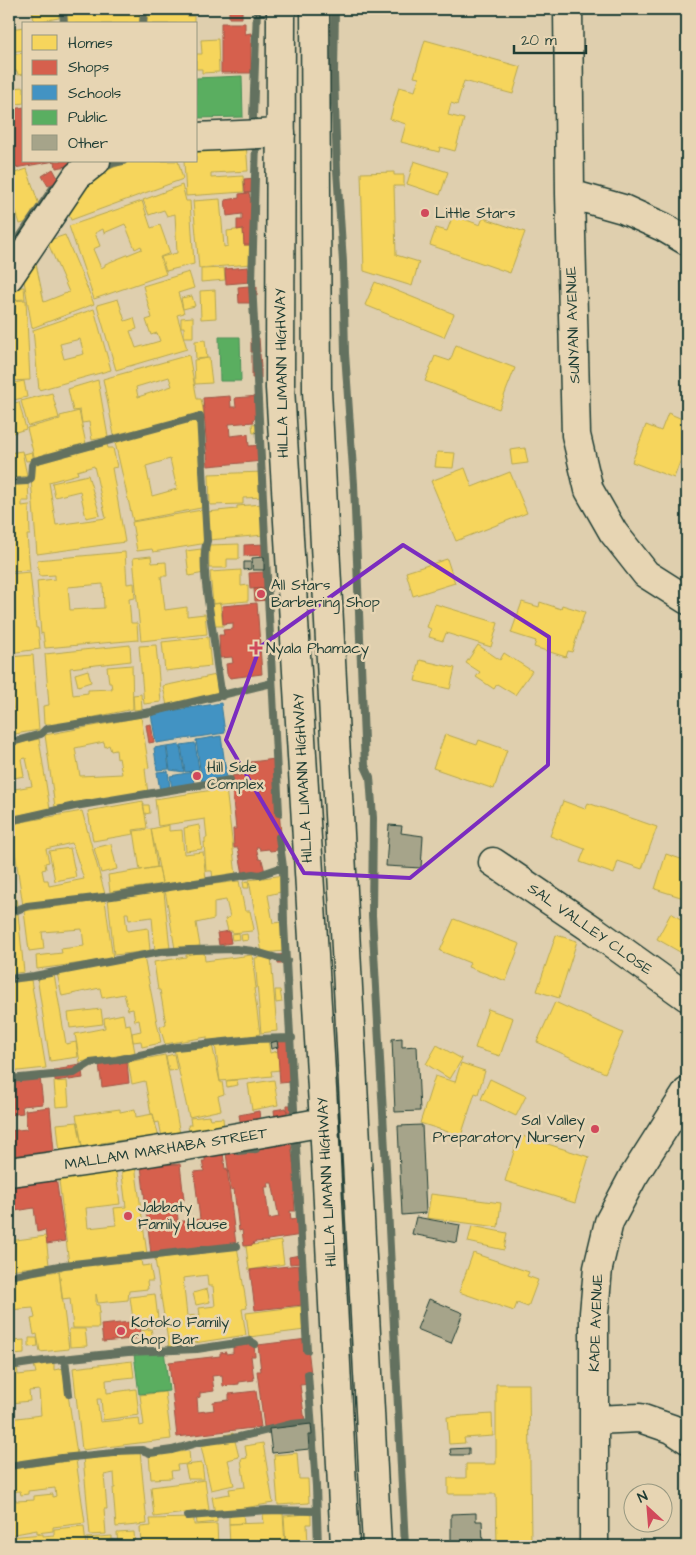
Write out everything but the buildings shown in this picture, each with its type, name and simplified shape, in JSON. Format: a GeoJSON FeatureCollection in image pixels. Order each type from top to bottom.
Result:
{"type":"FeatureCollection","features":[{"type":"Feature","properties":{"kind":"main road","name":"HILLA LIMANN HIGHWAY"},"geometry":{"type":"LineString","coordinates":[[281,9],[280,388],[324,1122],[345,1546]]}},
{"type":"Feature","properties":{"kind":"main road","name":"HILLA LIMANN HIGHWAY"},"geometry":{"type":"LineString","coordinates":[[315,9],[317,391],[377,1546]]}},
{"type":"Feature","properties":{"kind":"main road","name":"SUNYANI AVENUE"},"geometry":{"type":"LineString","coordinates":[[568,9],[576,435],[588,490],[613,532],[646,574],[687,600]]}},
{"type":"Feature","properties":{"kind":"main road"},"geometry":{"type":"LineString","coordinates":[[198,137],[281,134]]}},
{"type":"Feature","properties":{"kind":"main road"},"geometry":{"type":"LineString","coordinates":[[9,277],[77,176],[95,162]]}},
{"type":"Feature","properties":{"kind":"main road"},"geometry":{"type":"LineString","coordinates":[[570,194],[623,209],[663,227],[687,241]]}},
{"type":"Feature","properties":{"kind":"main road","name":"SAL VALLEY CLOSE"},"geometry":{"type":"LineString","coordinates":[[492,862],[595,931],[687,997]]}},
{"type":"Feature","properties":{"kind":"main road","name":"KADE AVENUE"},"geometry":{"type":"LineString","coordinates":[[594,1546],[594,1313],[598,1268],[609,1222],[633,1177],[687,1092]]}},
{"type":"Feature","properties":{"kind":"main road","name":"MALLAM MARHABA STREET"},"geometry":{"type":"LineString","coordinates":[[9,1172],[205,1144],[324,1122]]}},
{"type":"Feature","properties":{"kind":"main road"},"geometry":{"type":"LineString","coordinates":[[594,1420],[640,1418],[672,1429],[687,1439]]}},
{"type":"Feature","properties":{"kind":"highlighted area"},"geometry":{"type":"Polygon","coordinates":[[[403,545],[549,637],[548,765],[410,878],[304,873],[226,740],[260,647],[403,545]]]}},
{"type":"Feature","properties":{"kind":"waterway"},"geometry":{"type":"LineString","coordinates":[[63,9],[64,22]]}},
{"type":"Feature","properties":{"kind":"waterway"},"geometry":{"type":"LineString","coordinates":[[143,22],[144,9]]}},
{"type":"Feature","properties":{"kind":"waterway"},"geometry":{"type":"LineString","coordinates":[[257,9],[253,118],[256,141],[252,282],[279,813]]}},
{"type":"Feature","properties":{"kind":"waterway"},"geometry":{"type":"LineString","coordinates":[[335,9],[334,73],[337,170],[343,262],[345,353],[354,484],[365,766],[370,777],[373,818],[372,915],[405,1546]]}},
{"type":"Feature","properties":{"kind":"waterway"},"geometry":{"type":"LineString","coordinates":[[100,170],[118,162]]}},
{"type":"Feature","properties":{"kind":"waterway"},"geometry":{"type":"LineString","coordinates":[[9,253],[53,188]]}},
{"type":"Feature","properties":{"kind":"waterway"},"geometry":{"type":"LineString","coordinates":[[9,482],[27,481],[31,478],[34,461],[200,416],[207,541],[205,573],[222,696]]}},
{"type":"Feature","properties":{"kind":"waterway"},"geometry":{"type":"LineString","coordinates":[[9,743],[41,734],[46,729],[151,712],[272,683]]}},
{"type":"Feature","properties":{"kind":"waterway"},"geometry":{"type":"LineString","coordinates":[[9,821],[75,806],[230,780]]}},
{"type":"Feature","properties":{"kind":"waterway"},"geometry":{"type":"LineString","coordinates":[[279,837],[283,867],[284,924],[307,1350]]}},
{"type":"Feature","properties":{"kind":"waterway"},"geometry":{"type":"LineString","coordinates":[[9,909],[17,910],[27,906],[112,896],[253,874],[259,875],[283,867]]}},
{"type":"Feature","properties":{"kind":"waterway"},"geometry":{"type":"LineString","coordinates":[[9,979],[160,952],[189,950],[236,949],[253,951],[287,961]]}},
{"type":"Feature","properties":{"kind":"waterway"},"geometry":{"type":"LineString","coordinates":[[9,1079],[74,1073],[90,1063],[117,1060],[176,1047],[253,1039],[292,1038]]}},
{"type":"Feature","properties":{"kind":"waterway"},"geometry":{"type":"LineString","coordinates":[[238,1151],[256,1149]]}},
{"type":"Feature","properties":{"kind":"waterway"},"geometry":{"type":"LineString","coordinates":[[9,1276],[64,1265],[237,1246]]}},
{"type":"Feature","properties":{"kind":"waterway"},"geometry":{"type":"LineString","coordinates":[[9,1366],[128,1352],[197,1349],[250,1341],[255,1344]]}},
{"type":"Feature","properties":{"kind":"waterway"},"geometry":{"type":"LineString","coordinates":[[65,1359],[69,1394]]}},
{"type":"Feature","properties":{"kind":"waterway"},"geometry":{"type":"LineString","coordinates":[[308,1374],[318,1546]]}},
{"type":"Feature","properties":{"kind":"waterway"},"geometry":{"type":"LineString","coordinates":[[9,1466],[114,1453],[116,1451],[142,1450],[150,1453],[172,1450],[200,1442],[239,1437],[292,1424],[311,1422]]}},
{"type":"Feature","properties":{"kind":"waterway"},"geometry":{"type":"LineString","coordinates":[[188,1516],[267,1510],[315,1511]]}},
{"type":"Feature","properties":{"kind":"place","name":"Little Stars"},"geometry":{"type":"Point","coordinates":[425,213]}},
{"type":"Feature","properties":{"kind":"place","name":"All Stars Barbering Shop"},"geometry":{"type":"Point","coordinates":[261,594]}},
{"type":"Feature","properties":{"kind":"place","name":"Nyala Phamacy"},"geometry":{"type":"Point","coordinates":[256,648]}},
{"type":"Feature","properties":{"kind":"place","name":"Hill Side Complex"},"geometry":{"type":"Point","coordinates":[197,776]}},
{"type":"Feature","properties":{"kind":"place","name":"Sal Valley Preparatory Nursery"},"geometry":{"type":"Point","coordinates":[595,1129]}},
{"type":"Feature","properties":{"kind":"place","name":"Jabbaty Family House"},"geometry":{"type":"Point","coordinates":[128,1216]}},
{"type":"Feature","properties":{"kind":"place","name":"Kotoko Family Chop Bar"},"geometry":{"type":"Point","coordinates":[121,1331]}}]}
